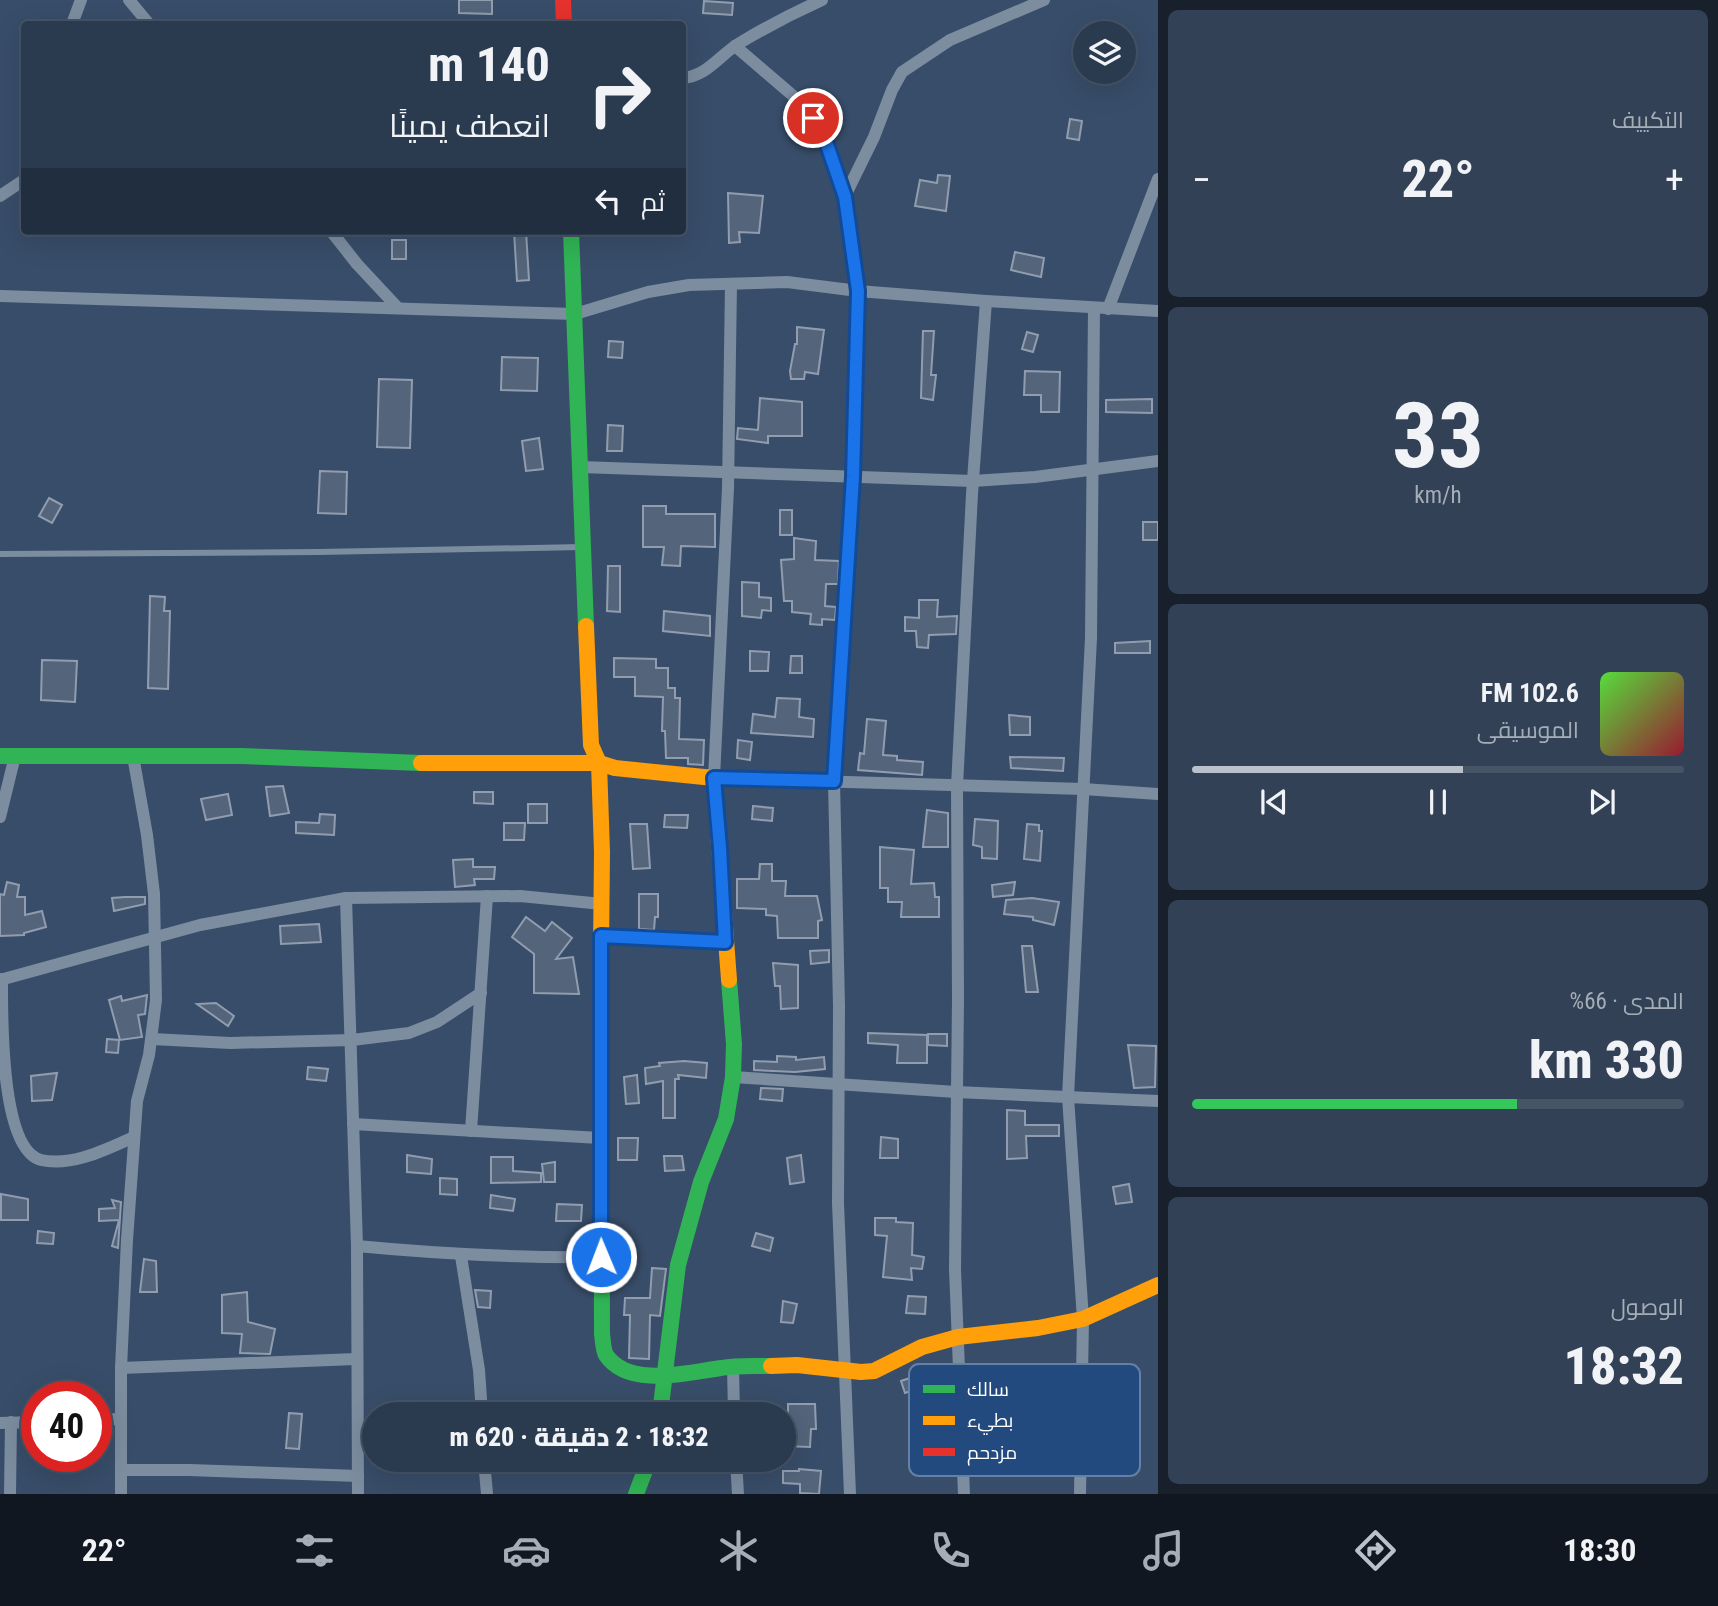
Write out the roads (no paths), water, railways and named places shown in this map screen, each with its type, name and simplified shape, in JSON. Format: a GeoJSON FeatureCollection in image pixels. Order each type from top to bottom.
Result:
{"type":"FeatureCollection","features":[{"type":"Feature","properties":{"kind":"street"},"geometry":{"type":"LineString","coordinates":[[73,21],[81,0]]}},
{"type":"Feature","properties":{"kind":"street"},"geometry":{"type":"LineString","coordinates":[[129,0],[146,21]]}},
{"type":"Feature","properties":{"kind":"street"},"geometry":{"type":"LineString","coordinates":[[563,0],[564,21]]}},
{"type":"Feature","properties":{"kind":"street"},"geometry":{"type":"LineString","coordinates":[[686,77],[708,69],[735,46],[804,4],[822,0]]}},
{"type":"Feature","properties":{"kind":"street"},"geometry":{"type":"LineString","coordinates":[[845,197],[902,72],[950,40],[1044,0]]}},
{"type":"Feature","properties":{"kind":"street"},"geometry":{"type":"LineString","coordinates":[[735,46],[805,106],[822,130],[845,197],[858,291],[853,477],[834,781],[839,1006],[838,1203],[850,1494]]}},
{"type":"Feature","properties":{"kind":"street"},"geometry":{"type":"LineString","coordinates":[[1108,309],[1158,179]]}},
{"type":"Feature","properties":{"kind":"street"},"geometry":{"type":"LineString","coordinates":[[0,196],[21,182]]}},
{"type":"Feature","properties":{"kind":"street"},"geometry":{"type":"LineString","coordinates":[[334,235],[398,308]]}},
{"type":"Feature","properties":{"kind":"street"},"geometry":{"type":"LineString","coordinates":[[572,235],[592,745],[599,763],[601,1257],[602,1334],[605,1354],[619,1368],[644,1376],[665,1377],[733,1367],[797,1365],[874,1371],[922,1347],[958,1337],[1038,1328],[1083,1319],[1158,1285]]}},
{"type":"Feature","properties":{"kind":"street"},"geometry":{"type":"LineString","coordinates":[[0,296],[575,314],[648,292],[689,285],[787,282],[858,291],[1158,311]]}},
{"type":"Feature","properties":{"kind":"street"},"geometry":{"type":"LineString","coordinates":[[662,1402],[678,1265],[701,1182],[726,1119],[733,1077],[734,1044],[714,778],[729,470],[731,284]]}},
{"type":"Feature","properties":{"kind":"street"},"geometry":{"type":"LineString","coordinates":[[959,1364],[954,1269],[957,786],[973,481],[986,301]]}},
{"type":"Feature","properties":{"kind":"street"},"geometry":{"type":"LineString","coordinates":[[1082,1364],[1083,1319],[1068,1097],[1091,638],[1094,308]]}},
{"type":"Feature","properties":{"kind":"street"},"geometry":{"type":"LineString","coordinates":[[581,467],[729,470],[973,481],[1035,477],[1158,461]]}},
{"type":"Feature","properties":{"kind":"street"},"geometry":{"type":"LineString","coordinates":[[0,817],[8,756],[241,756],[447,764],[599,763],[615,768],[714,778],[1083,789],[1158,794]]}},
{"type":"Feature","properties":{"kind":"street"},"geometry":{"type":"LineString","coordinates":[[121,1494],[121,1368],[134,1137],[137,1101],[152,1039],[156,1000],[156,937],[147,835],[133,756]]}},
{"type":"Feature","properties":{"kind":"street"},"geometry":{"type":"LineString","coordinates":[[471,1131],[487,896]]}},
{"type":"Feature","properties":{"kind":"street"},"geometry":{"type":"LineString","coordinates":[[134,1137],[99,1152],[70,1160],[40,1160],[20,1146],[4,1090],[1,979],[200,925],[346,898],[520,896],[601,904]]}},
{"type":"Feature","properties":{"kind":"street"},"geometry":{"type":"LineString","coordinates":[[346,898],[357,1246],[358,1494]]}},
{"type":"Feature","properties":{"kind":"street"},"geometry":{"type":"LineString","coordinates":[[601,936],[725,942]]}},
{"type":"Feature","properties":{"kind":"street"},"geometry":{"type":"LineString","coordinates":[[152,1039],[230,1043],[352,1040],[409,1033],[437,1022],[481,993]]}},
{"type":"Feature","properties":{"kind":"street"},"geometry":{"type":"LineString","coordinates":[[733,1077],[956,1092],[1158,1101]]}},
{"type":"Feature","properties":{"kind":"street"},"geometry":{"type":"LineString","coordinates":[[353,1124],[600,1138]]}},
{"type":"Feature","properties":{"kind":"street"},"geometry":{"type":"LineString","coordinates":[[357,1246],[461,1256],[601,1257]]}},
{"type":"Feature","properties":{"kind":"street"},"geometry":{"type":"LineString","coordinates":[[461,1256],[479,1370],[481,1402]]}},
{"type":"Feature","properties":{"kind":"street"},"geometry":{"type":"LineString","coordinates":[[121,1368],[356,1359]]}},
{"type":"Feature","properties":{"kind":"street"},"geometry":{"type":"LineString","coordinates":[[733,1367],[734,1402]]}},
{"type":"Feature","properties":{"kind":"street"},"geometry":{"type":"LineString","coordinates":[[112,1419],[120,1419]]}},
{"type":"Feature","properties":{"kind":"street"},"geometry":{"type":"LineString","coordinates":[[5,1423],[10,1494]]}},
{"type":"Feature","properties":{"kind":"street"},"geometry":{"type":"LineString","coordinates":[[121,1470],[358,1476]]}},
{"type":"Feature","properties":{"kind":"street"},"geometry":{"type":"LineString","coordinates":[[485,1472],[487,1494]]}},
{"type":"Feature","properties":{"kind":"street"},"geometry":{"type":"LineString","coordinates":[[636,1494],[644,1472]]}},
{"type":"Feature","properties":{"kind":"street"},"geometry":{"type":"LineString","coordinates":[[737,1472],[738,1494]]}},
{"type":"Feature","properties":{"kind":"street"},"geometry":{"type":"LineString","coordinates":[[963,1476],[964,1494]]}},
{"type":"Feature","properties":{"kind":"street"},"geometry":{"type":"LineString","coordinates":[[1080,1476],[1080,1494]]}},
{"type":"Feature","properties":{"kind":"lane"},"geometry":{"type":"LineString","coordinates":[[0,554],[584,547]]}}]}
